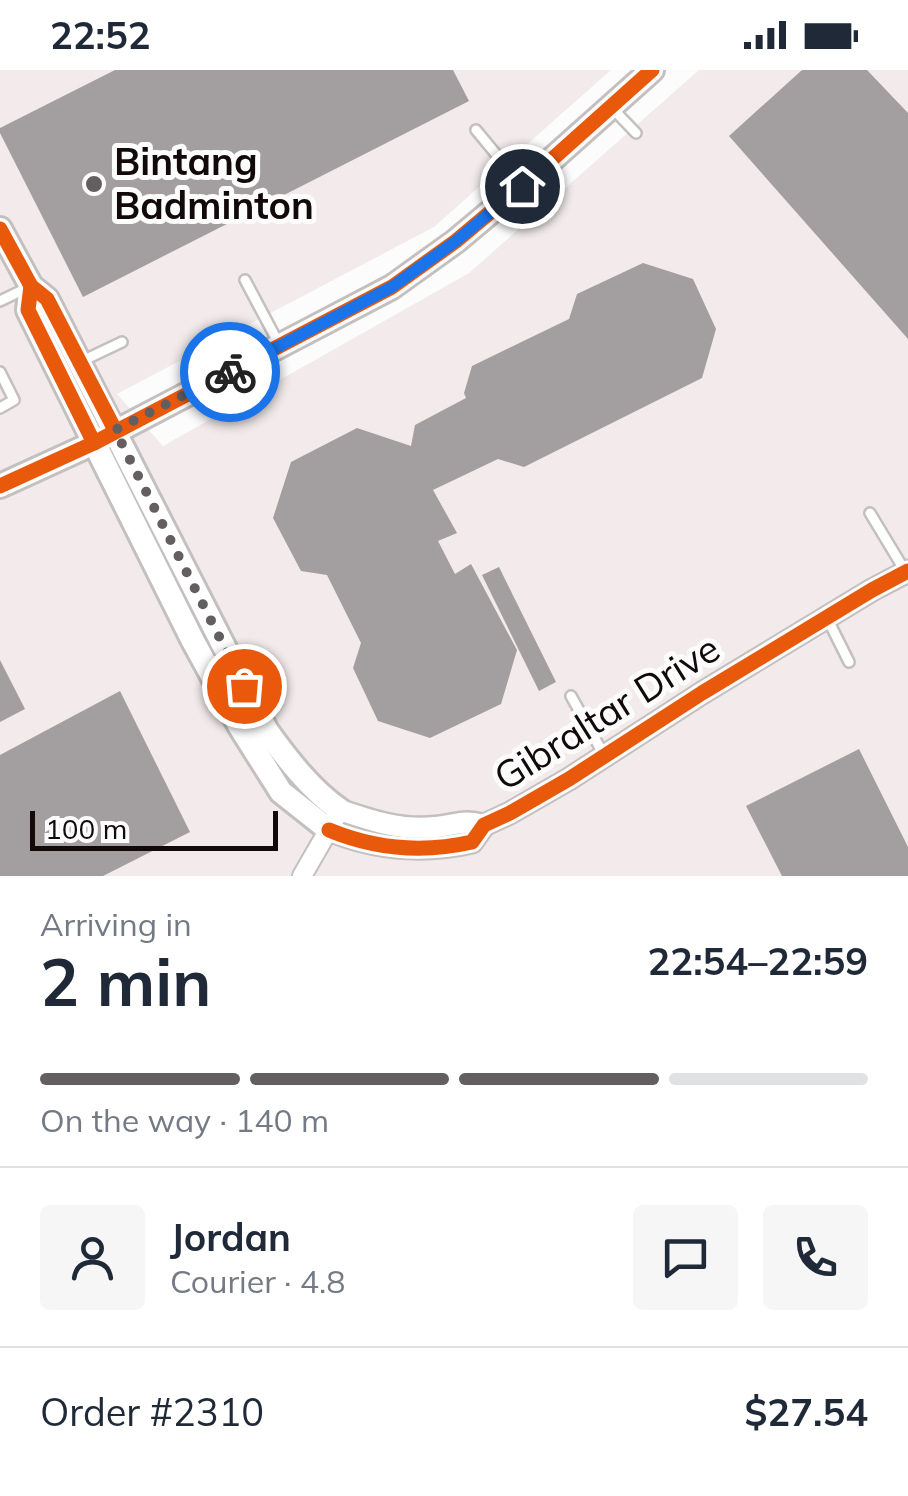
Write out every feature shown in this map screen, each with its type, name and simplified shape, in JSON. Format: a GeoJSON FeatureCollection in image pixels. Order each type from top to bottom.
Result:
{"type":"FeatureCollection","features":[{"type":"Feature","properties":{"kind":"main road"},"geometry":{"type":"LineString","coordinates":[[0,486],[94,442],[392,287],[522,186],[652,70]]}},
{"type":"Feature","properties":{"kind":"main road"},"geometry":{"type":"LineString","coordinates":[[0,230],[30,286],[47,299],[267,731],[325,800],[334,820]]}},
{"type":"Feature","properties":{"kind":"main road"},"geometry":{"type":"LineString","coordinates":[[30,286],[28,310],[194,641],[264,768],[281,792],[334,820]]}},
{"type":"Feature","properties":{"kind":"street","name":"Gibraltar Drive"},"geometry":{"type":"LineString","coordinates":[[334,820],[407,828],[437,827],[466,820],[484,824],[510,814],[702,693],[907,572]]}},
{"type":"Feature","properties":{"kind":"street"},"geometry":{"type":"LineString","coordinates":[[302,876],[334,820]]}},
{"type":"Feature","properties":{"kind":"lane"},"geometry":{"type":"LineString","coordinates":[[611,107],[636,134]]}},
{"type":"Feature","properties":{"kind":"lane"},"geometry":{"type":"LineString","coordinates":[[476,130],[522,186]]}},
{"type":"Feature","properties":{"kind":"lane"},"geometry":{"type":"LineString","coordinates":[[245,280],[280,346]]}},
{"type":"Feature","properties":{"kind":"lane"},"geometry":{"type":"LineString","coordinates":[[0,301],[30,286]]}},
{"type":"Feature","properties":{"kind":"lane"},"geometry":{"type":"LineString","coordinates":[[80,362],[122,342]]}},
{"type":"Feature","properties":{"kind":"lane"},"geometry":{"type":"LineString","coordinates":[[0,372],[14,400],[0,408]]}},
{"type":"Feature","properties":{"kind":"lane"},"geometry":{"type":"LineString","coordinates":[[870,514],[907,572]]}},
{"type":"Feature","properties":{"kind":"lane"},"geometry":{"type":"LineString","coordinates":[[827,617],[849,662]]}},
{"type":"Feature","properties":{"kind":"lane"},"geometry":{"type":"LineString","coordinates":[[571,696],[605,756]]}},
{"type":"Feature","properties":{"kind":"shaded area"},"geometry":{"type":"Polygon","coordinates":[[[0,70],[611,70],[434,227],[117,394],[163,446],[469,273],[699,70],[908,70],[908,876],[0,876],[0,70]]]}},
{"type":"Feature","properties":{"kind":"building"},"geometry":{"type":"Polygon","coordinates":[[[115,70],[453,70],[469,101],[83,297],[0,128],[115,70]]]}},
{"type":"Feature","properties":{"kind":"building"},"geometry":{"type":"Polygon","coordinates":[[[802,70],[867,70],[908,113],[908,339],[729,136],[802,70]]]}},
{"type":"Feature","properties":{"kind":"building"},"geometry":{"type":"Polygon","coordinates":[[[643,263],[693,279],[716,329],[702,378],[524,467],[498,459],[433,490],[457,533],[438,541],[455,574],[471,564],[517,650],[501,704],[430,738],[378,721],[353,668],[361,643],[327,575],[301,571],[273,518],[291,462],[357,428],[411,446],[415,425],[466,398],[472,366],[569,319],[577,294],[643,263]]]}},
{"type":"Feature","properties":{"kind":"building"},"geometry":{"type":"Polygon","coordinates":[[[499,567],[556,682],[539,691],[482,575],[499,567]]]}},
{"type":"Feature","properties":{"kind":"building"},"geometry":{"type":"Polygon","coordinates":[[[0,660],[25,709],[0,722],[0,660]]]}},
{"type":"Feature","properties":{"kind":"building"},"geometry":{"type":"Polygon","coordinates":[[[120,691],[190,832],[103,876],[0,876],[0,755],[120,691]]]}},
{"type":"Feature","properties":{"kind":"building"},"geometry":{"type":"Polygon","coordinates":[[[859,749],[908,847],[908,876],[782,876],[746,806],[859,749]]]}},
{"type":"Feature","properties":{"kind":"cycle path"},"geometry":{"type":"LineString","coordinates":[[0,486],[94,443],[392,287],[456,241],[652,70]]}},
{"type":"Feature","properties":{"kind":"cycle path"},"geometry":{"type":"LineString","coordinates":[[0,229],[31,286],[47,299],[115,430]]}},
{"type":"Feature","properties":{"kind":"cycle path"},"geometry":{"type":"LineString","coordinates":[[31,286],[28,310],[94,443]]}},
{"type":"Feature","properties":{"kind":"cycle path"},"geometry":{"type":"LineString","coordinates":[[329,830],[400,847],[472,842],[484,825],[569,779],[702,693],[908,571]]}},
{"type":"Feature","properties":{"kind":"way so far"},"geometry":{"type":"LineString","coordinates":[[230,372],[115,430],[244,686]]}},
{"type":"Feature","properties":{"kind":"place","name":"Bintang Badminton"},"geometry":{"type":"Point","coordinates":[94,184]}},
{"type":"Feature","properties":{"kind":"route"},"geometry":{"type":"LineString","coordinates":[[230,372],[392,287],[522,186]]}}]}
